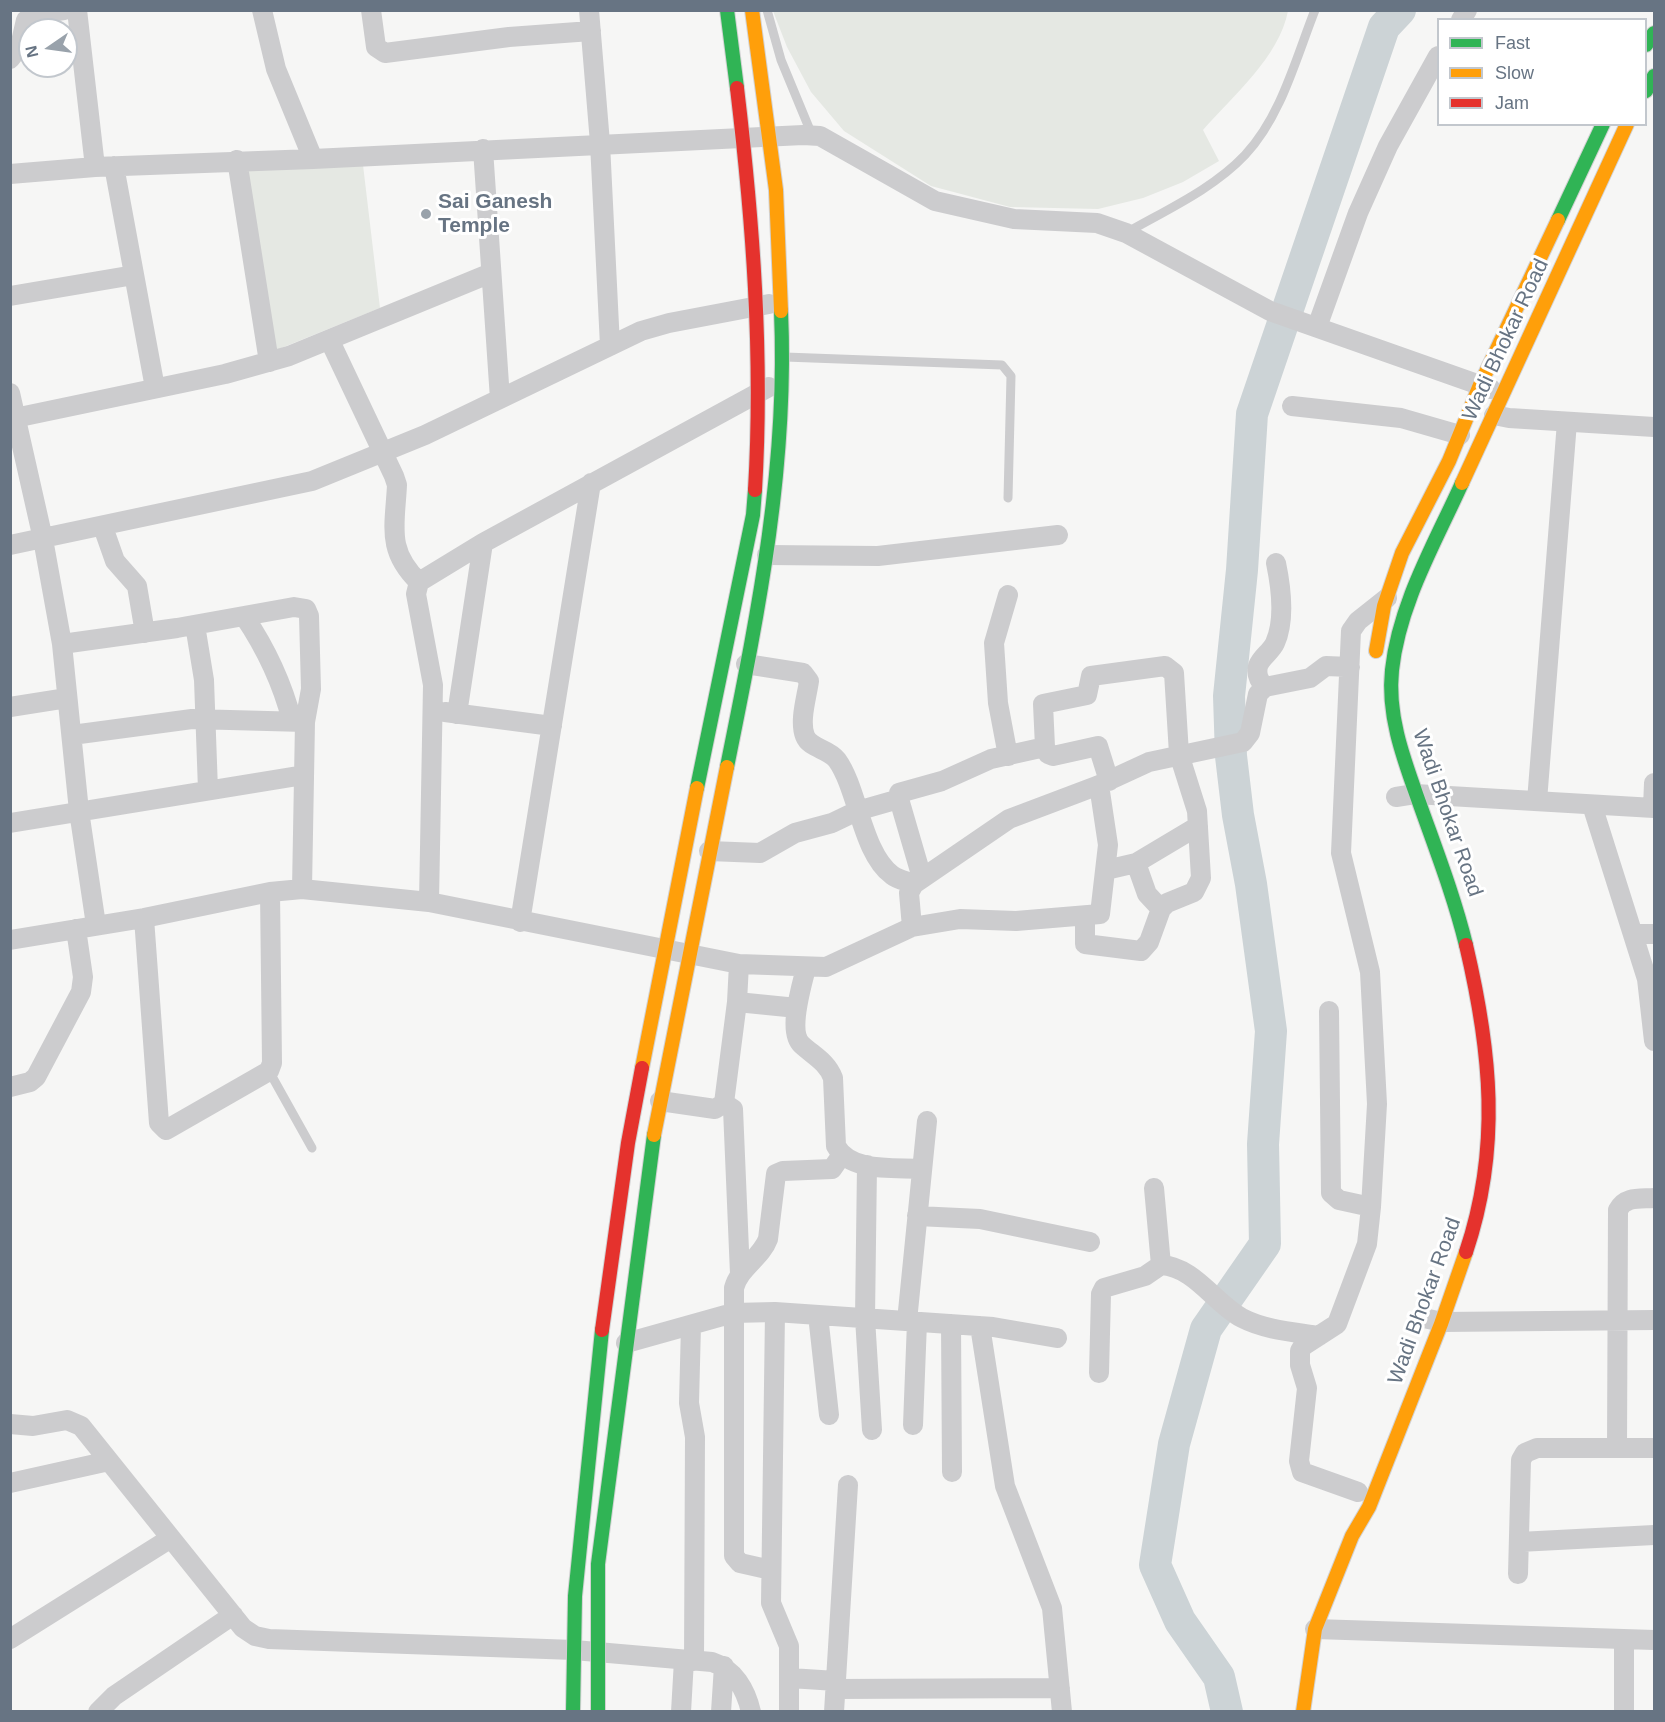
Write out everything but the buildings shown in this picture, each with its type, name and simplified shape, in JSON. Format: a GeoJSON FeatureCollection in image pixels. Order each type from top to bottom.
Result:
{"type":"FeatureCollection","features":[{"type":"Feature","properties":{"kind":"street"},"geometry":{"type":"LineString","coordinates":[[10,59],[20,46],[26,20],[36,14],[64,10]]}},
{"type":"Feature","properties":{"kind":"street"},"geometry":{"type":"LineString","coordinates":[[76,10],[104,166],[134,275],[155,388]]}},
{"type":"Feature","properties":{"kind":"street"},"geometry":{"type":"LineString","coordinates":[[262,10],[276,69],[313,159]]}},
{"type":"Feature","properties":{"kind":"street"},"geometry":{"type":"LineString","coordinates":[[371,10],[376,47],[385,53],[509,37],[591,31]]}},
{"type":"Feature","properties":{"kind":"street"},"geometry":{"type":"LineString","coordinates":[[590,10],[600,143],[610,346]]}},
{"type":"Feature","properties":{"kind":"street"},"geometry":{"type":"LineString","coordinates":[[573,1712],[579,1544],[603,1318],[623,1173],[664,947],[748,545],[759,452],[758,305],[744,138],[727,10]]}},
{"type":"Feature","properties":{"kind":"street"},"geometry":{"type":"LineString","coordinates":[[598,1712],[598,1564],[647,1176],[774,510],[783,357],[781,303],[770,137],[752,10]]}},
{"type":"Feature","properties":{"kind":"street"},"geometry":{"type":"LineString","coordinates":[[1308,324],[1384,156],[1437,58]]}},
{"type":"Feature","properties":{"kind":"street","name":"Wadi Bhokar Road"},"geometry":{"type":"LineString","coordinates":[[1374,661],[1387,598],[1402,553],[1460,435],[1480,386],[1602,126]]}},
{"type":"Feature","properties":{"kind":"street","name":"Wadi Bhokar Road"},"geometry":{"type":"LineString","coordinates":[[1303,1712],[1315,1629],[1352,1536],[1369,1507],[1428,1319],[1479,1213],[1489,1147],[1490,1083],[1479,1000],[1460,916],[1439,854],[1401,796],[1401,754],[1392,712],[1392,671],[1399,632],[1412,593],[1626,126]]}},
{"type":"Feature","properties":{"kind":"street"},"geometry":{"type":"LineString","coordinates":[[10,174],[104,166],[313,159],[600,143],[820,136],[935,201],[1014,219],[1097,223],[1126,233],[1270,311],[1505,394]]}},
{"type":"Feature","properties":{"kind":"street"},"geometry":{"type":"LineString","coordinates":[[483,149],[500,399]]}},
{"type":"Feature","properties":{"kind":"street"},"geometry":{"type":"LineString","coordinates":[[237,160],[269,362]]}},
{"type":"Feature","properties":{"kind":"street"},"geometry":{"type":"LineString","coordinates":[[13,418],[269,362],[330,341],[491,273]]}},
{"type":"Feature","properties":{"kind":"street"},"geometry":{"type":"LineString","coordinates":[[10,296],[134,275]]}},
{"type":"Feature","properties":{"kind":"street"},"geometry":{"type":"LineString","coordinates":[[10,545],[312,482],[383,453],[641,331],[758,305],[781,303]]}},
{"type":"Feature","properties":{"kind":"street"},"geometry":{"type":"LineString","coordinates":[[330,341],[397,485],[393,526],[395,546],[408,571],[419,582]]}},
{"type":"Feature","properties":{"kind":"street"},"geometry":{"type":"LineString","coordinates":[[429,902],[434,711],[433,685],[416,594],[419,582],[483,543],[760,390],[782,384]]}},
{"type":"Feature","properties":{"kind":"street"},"geometry":{"type":"LineString","coordinates":[[10,393],[13,418],[43,539],[62,644],[79,811],[96,925]]}},
{"type":"Feature","properties":{"kind":"street"},"geometry":{"type":"LineString","coordinates":[[1292,406],[1401,417],[1460,435]]}},
{"type":"Feature","properties":{"kind":"street"},"geometry":{"type":"LineString","coordinates":[[1494,415],[1509,418],[1654,427]]}},
{"type":"Feature","properties":{"kind":"street"},"geometry":{"type":"LineString","coordinates":[[1537,801],[1567,422]]}},
{"type":"Feature","properties":{"kind":"street"},"geometry":{"type":"LineString","coordinates":[[520,922],[591,483]]}},
{"type":"Feature","properties":{"kind":"street"},"geometry":{"type":"LineString","coordinates":[[103,527],[115,561],[137,586],[145,633]]}},
{"type":"Feature","properties":{"kind":"street"},"geometry":{"type":"LineString","coordinates":[[767,555],[878,556],[1058,535]]}},
{"type":"Feature","properties":{"kind":"street"},"geometry":{"type":"LineString","coordinates":[[457,714],[483,543]]}},
{"type":"Feature","properties":{"kind":"street"},"geometry":{"type":"LineString","coordinates":[[1265,687],[1257,673],[1258,665],[1273,647],[1278,634],[1280,582],[1276,563]]}},
{"type":"Feature","properties":{"kind":"street"},"geometry":{"type":"LineString","coordinates":[[1008,595],[994,643],[998,703],[1008,756]]}},
{"type":"Feature","properties":{"kind":"street"},"geometry":{"type":"LineString","coordinates":[[1360,1487],[1305,1476],[1299,1467],[1308,1388],[1299,1357],[1303,1346],[1334,1328],[1339,1320],[1367,1244],[1377,1104],[1371,972],[1341,853],[1354,625],[1387,598]]}},
{"type":"Feature","properties":{"kind":"street"},"geometry":{"type":"LineString","coordinates":[[62,644],[145,633],[294,607],[306,609],[309,616],[311,689],[298,722]]}},
{"type":"Feature","properties":{"kind":"street"},"geometry":{"type":"LineString","coordinates":[[244,616],[275,667],[298,722],[304,775],[302,889]]}},
{"type":"Feature","properties":{"kind":"street"},"geometry":{"type":"LineString","coordinates":[[195,625],[204,680],[208,790]]}},
{"type":"Feature","properties":{"kind":"street"},"geometry":{"type":"LineString","coordinates":[[746,663],[803,673],[807,676],[809,681],[804,734],[808,742],[836,758],[856,811],[886,870],[895,877],[918,881]]}},
{"type":"Feature","properties":{"kind":"street"},"geometry":{"type":"LineString","coordinates":[[10,940],[144,918],[270,892],[302,889],[429,902],[520,922],[664,947],[739,964],[806,968],[826,967],[839,963],[912,927],[960,920],[1016,921],[1101,914],[1108,845],[1104,783],[1098,746],[1053,756],[1048,754],[1045,747],[1042,707],[1045,702],[1087,695],[1091,676],[1165,666],[1174,673],[1180,754],[1197,811],[1201,878],[1198,887],[1161,909],[1149,942],[1141,951],[1085,944],[1085,917]]}},
{"type":"Feature","properties":{"kind":"street"},"geometry":{"type":"LineString","coordinates":[[912,927],[914,921],[909,893],[918,881],[1009,819],[1104,783],[1149,762],[1243,742],[1250,733],[1258,694],[1265,687],[1310,678],[1326,666],[1350,667]]}},
{"type":"Feature","properties":{"kind":"street"},"geometry":{"type":"LineString","coordinates":[[10,706],[68,698]]}},
{"type":"Feature","properties":{"kind":"street"},"geometry":{"type":"LineString","coordinates":[[434,711],[552,726]]}},
{"type":"Feature","properties":{"kind":"street"},"geometry":{"type":"LineString","coordinates":[[72,735],[206,719],[298,722]]}},
{"type":"Feature","properties":{"kind":"street"},"geometry":{"type":"LineString","coordinates":[[918,881],[899,799],[903,790],[942,781],[978,764],[1045,747]]}},
{"type":"Feature","properties":{"kind":"street"},"geometry":{"type":"LineString","coordinates":[[10,823],[304,775]]}},
{"type":"Feature","properties":{"kind":"street"},"geometry":{"type":"LineString","coordinates":[[1401,796],[1654,808],[1654,783]]}},
{"type":"Feature","properties":{"kind":"street"},"geometry":{"type":"LineString","coordinates":[[709,851],[760,853],[795,833],[832,823],[856,811],[899,799]]}},
{"type":"Feature","properties":{"kind":"street"},"geometry":{"type":"LineString","coordinates":[[1592,805],[1653,1003],[1654,1041]]}},
{"type":"Feature","properties":{"kind":"street"},"geometry":{"type":"LineString","coordinates":[[1106,870],[1136,863],[1198,826]]}},
{"type":"Feature","properties":{"kind":"street"},"geometry":{"type":"LineString","coordinates":[[1136,863],[1147,894],[1161,909]]}},
{"type":"Feature","properties":{"kind":"street"},"geometry":{"type":"LineString","coordinates":[[144,918],[159,1123],[162,1128],[173,1128],[269,1071],[272,1063],[270,892]]}},
{"type":"Feature","properties":{"kind":"street"},"geometry":{"type":"LineString","coordinates":[[10,1087],[30,1082],[36,1077],[81,992],[83,977],[76,929]]}},
{"type":"Feature","properties":{"kind":"street"},"geometry":{"type":"LineString","coordinates":[[1633,934],[1654,934]]}},
{"type":"Feature","properties":{"kind":"street"},"geometry":{"type":"LineString","coordinates":[[724,1103],[737,1002],[739,964]]}},
{"type":"Feature","properties":{"kind":"street"},"geometry":{"type":"LineString","coordinates":[[806,968],[794,1029],[799,1042],[824,1062],[833,1078],[836,1146],[841,1156],[848,1161],[867,1165],[922,1169]]}},
{"type":"Feature","properties":{"kind":"street"},"geometry":{"type":"LineString","coordinates":[[737,1002],[797,1008]]}},
{"type":"Feature","properties":{"kind":"street"},"geometry":{"type":"LineString","coordinates":[[1329,1011],[1331,1193],[1339,1200],[1371,1207]]}},
{"type":"Feature","properties":{"kind":"street"},"geometry":{"type":"LineString","coordinates":[[660,1101],[715,1108],[724,1103]]}},
{"type":"Feature","properties":{"kind":"street"},"geometry":{"type":"LineString","coordinates":[[724,1103],[733,1109],[740,1274]]}},
{"type":"Feature","properties":{"kind":"street"},"geometry":{"type":"LineString","coordinates":[[913,1425],[912,1321],[917,1216],[927,1122]]}},
{"type":"Feature","properties":{"kind":"street"},"geometry":{"type":"LineString","coordinates":[[771,1569],[740,1563],[734,1556],[734,1288],[740,1274],[765,1248],[776,1174],[832,1169],[841,1156]]}},
{"type":"Feature","properties":{"kind":"street"},"geometry":{"type":"LineString","coordinates":[[867,1165],[865,1318],[872,1430]]}},
{"type":"Feature","properties":{"kind":"street"},"geometry":{"type":"LineString","coordinates":[[623,1173],[647,1176]]}},
{"type":"Feature","properties":{"kind":"street"},"geometry":{"type":"LineString","coordinates":[[1154,1188],[1161,1265]]}},
{"type":"Feature","properties":{"kind":"street"},"geometry":{"type":"LineString","coordinates":[[1617,1448],[1617,1210],[1629,1199],[1654,1198]]}},
{"type":"Feature","properties":{"kind":"street"},"geometry":{"type":"LineString","coordinates":[[917,1216],[980,1219],[1090,1242]]}},
{"type":"Feature","properties":{"kind":"street"},"geometry":{"type":"LineString","coordinates":[[1099,1373],[1101,1294],[1104,1288],[1144,1276],[1161,1265],[1179,1268],[1246,1319],[1268,1327],[1319,1336]]}},
{"type":"Feature","properties":{"kind":"street"},"geometry":{"type":"LineString","coordinates":[[626,1343],[733,1313],[775,1311],[980,1326],[1058,1338]]}},
{"type":"Feature","properties":{"kind":"street"},"geometry":{"type":"LineString","coordinates":[[775,1311],[771,1603],[789,1646],[789,1712]]}},
{"type":"Feature","properties":{"kind":"street"},"geometry":{"type":"LineString","coordinates":[[818,1315],[829,1415]]}},
{"type":"Feature","properties":{"kind":"street"},"geometry":{"type":"LineString","coordinates":[[603,1318],[629,1320]]}},
{"type":"Feature","properties":{"kind":"street"},"geometry":{"type":"LineString","coordinates":[[1428,1319],[1654,1320]]}},
{"type":"Feature","properties":{"kind":"street"},"geometry":{"type":"LineString","coordinates":[[951,1324],[952,1472]]}},
{"type":"Feature","properties":{"kind":"street"},"geometry":{"type":"LineString","coordinates":[[681,1712],[689,1660],[695,1437],[689,1402],[691,1325]]}},
{"type":"Feature","properties":{"kind":"street"},"geometry":{"type":"LineString","coordinates":[[980,1326],[1002,1476],[1052,1608],[1062,1712]]}},
{"type":"Feature","properties":{"kind":"street"},"geometry":{"type":"LineString","coordinates":[[10,1424],[33,1426],[68,1420],[75,1421],[243,1628],[255,1636],[269,1639],[574,1650],[689,1660],[724,1666],[742,1688],[751,1712]]}},
{"type":"Feature","properties":{"kind":"street"},"geometry":{"type":"LineString","coordinates":[[1518,1574],[1521,1460],[1525,1453],[1537,1448],[1654,1448]]}},
{"type":"Feature","properties":{"kind":"street"},"geometry":{"type":"LineString","coordinates":[[10,1483],[109,1461]]}},
{"type":"Feature","properties":{"kind":"street"},"geometry":{"type":"LineString","coordinates":[[834,1712],[848,1485]]}},
{"type":"Feature","properties":{"kind":"street","name":"Wadi Bhokar Road"},"geometry":{"type":"LineString","coordinates":[[1352,1536],[1351,1511],[1360,1487]]}},
{"type":"Feature","properties":{"kind":"street"},"geometry":{"type":"LineString","coordinates":[[1519,1542],[1654,1535]]}},
{"type":"Feature","properties":{"kind":"street"},"geometry":{"type":"LineString","coordinates":[[10,1638],[171,1538]]}},
{"type":"Feature","properties":{"kind":"street"},"geometry":{"type":"LineString","coordinates":[[98,1712],[114,1696],[233,1615]]}},
{"type":"Feature","properties":{"kind":"street"},"geometry":{"type":"LineString","coordinates":[[1315,1629],[1654,1640]]}},
{"type":"Feature","properties":{"kind":"street"},"geometry":{"type":"LineString","coordinates":[[1624,1640],[1624,1712]]}},
{"type":"Feature","properties":{"kind":"street"},"geometry":{"type":"LineString","coordinates":[[721,1712],[724,1666]]}},
{"type":"Feature","properties":{"kind":"street"},"geometry":{"type":"LineString","coordinates":[[790,1678],[836,1685],[1060,1688]]}},
{"type":"Feature","properties":{"kind":"lane"},"geometry":{"type":"LineString","coordinates":[[767,10],[781,60],[812,136]]}},
{"type":"Feature","properties":{"kind":"lane"},"geometry":{"type":"LineString","coordinates":[[1126,233],[1220,177],[1245,155],[1261,135],[1278,103],[1315,10]]}},
{"type":"Feature","properties":{"kind":"lane"},"geometry":{"type":"LineString","coordinates":[[783,357],[1002,365],[1007,368],[1011,376],[1008,498]]}},
{"type":"Feature","properties":{"kind":"lane"},"geometry":{"type":"LineString","coordinates":[[269,1071],[312,1149]]}},
{"type":"Feature","properties":{"kind":"shaded area"},"geometry":{"type":"Polygon","coordinates":[[[773,11],[1288,11],[1283,28],[1265,60],[1241,90],[1203,130],[1219,161],[1183,182],[1143,198],[1098,209],[1010,207],[931,186],[844,131],[811,92],[787,47],[773,11]]]}},
{"type":"Feature","properties":{"kind":"shaded area"},"geometry":{"type":"Polygon","coordinates":[[[363,165],[380,308],[274,351],[243,168],[363,165]]]}},
{"type":"Feature","properties":{"kind":"waterway"},"geometry":{"type":"LineString","coordinates":[[1227,1712],[1219,1677],[1180,1621],[1155,1565],[1174,1444],[1206,1329],[1265,1244],[1263,1144],[1271,1031],[1251,884],[1238,815],[1231,756],[1229,696],[1242,570],[1252,414],[1384,27],[1400,10]]}},
{"type":"Feature","properties":{"kind":"traffic: fast"},"geometry":{"type":"LineString","coordinates":[[727,10],[737,88]]}},
{"type":"Feature","properties":{"kind":"traffic: fast"},"geometry":{"type":"LineString","coordinates":[[1647,44],[1654,33]]}},
{"type":"Feature","properties":{"kind":"traffic: fast"},"geometry":{"type":"LineString","coordinates":[[1647,89],[1654,76]]}},
{"type":"Feature","properties":{"kind":"traffic: fast"},"geometry":{"type":"LineString","coordinates":[[1558,220],[1602,126]]}},
{"type":"Feature","properties":{"kind":"traffic: fast"},"geometry":{"type":"LineString","coordinates":[[727,767],[760,596],[775,484],[780,427],[781,311]]}},
{"type":"Feature","properties":{"kind":"traffic: fast"},"geometry":{"type":"LineString","coordinates":[[1462,483],[1410,598],[1396,645],[1391,687],[1398,738],[1466,945]]}},
{"type":"Feature","properties":{"kind":"traffic: fast"},"geometry":{"type":"LineString","coordinates":[[697,788],[753,515],[755,490]]}},
{"type":"Feature","properties":{"kind":"traffic: fast"},"geometry":{"type":"LineString","coordinates":[[598,1712],[598,1564],[654,1135]]}},
{"type":"Feature","properties":{"kind":"traffic: fast"},"geometry":{"type":"LineString","coordinates":[[573,1712],[575,1596],[602,1330]]}},
{"type":"Feature","properties":{"kind":"traffic: slow"},"geometry":{"type":"LineString","coordinates":[[752,10],[776,190],[781,311]]}},
{"type":"Feature","properties":{"kind":"traffic: slow"},"geometry":{"type":"LineString","coordinates":[[1462,483],[1626,126]]}},
{"type":"Feature","properties":{"kind":"traffic: slow"},"geometry":{"type":"LineString","coordinates":[[1376,651],[1384,606],[1402,553],[1449,461],[1480,385],[1558,220]]}},
{"type":"Feature","properties":{"kind":"traffic: slow"},"geometry":{"type":"LineString","coordinates":[[654,1135],[727,767]]}},
{"type":"Feature","properties":{"kind":"traffic: slow"},"geometry":{"type":"LineString","coordinates":[[642,1068],[697,788]]}},
{"type":"Feature","properties":{"kind":"traffic: slow"},"geometry":{"type":"LineString","coordinates":[[1303,1712],[1315,1629],[1352,1536],[1369,1507],[1441,1324],[1466,1252]]}},
{"type":"Feature","properties":{"kind":"traffic: jam"},"geometry":{"type":"LineString","coordinates":[[737,88],[748,188],[755,289],[758,389],[755,490]]}},
{"type":"Feature","properties":{"kind":"traffic: jam"},"geometry":{"type":"LineString","coordinates":[[1466,945],[1475,984],[1486,1061],[1488,1137],[1477,1213],[1466,1252]]}},
{"type":"Feature","properties":{"kind":"traffic: jam"},"geometry":{"type":"LineString","coordinates":[[602,1330],[628,1143],[642,1068]]}},
{"type":"Feature","properties":{"kind":"place","name":"Sai Ganesh Temple"},"geometry":{"type":"Point","coordinates":[426,214]}}]}
